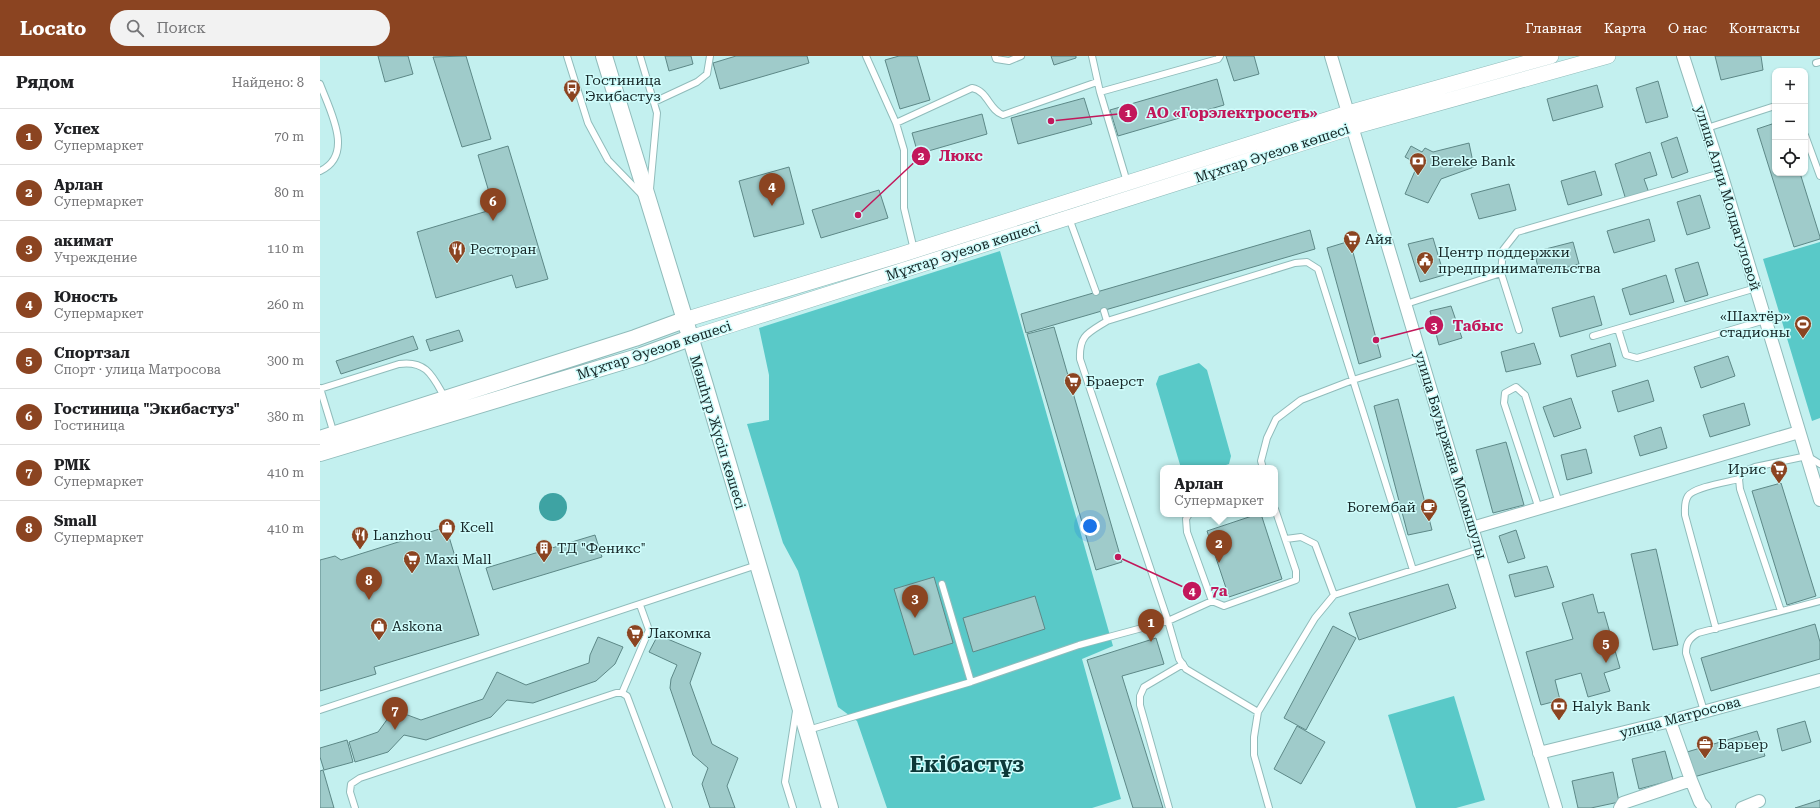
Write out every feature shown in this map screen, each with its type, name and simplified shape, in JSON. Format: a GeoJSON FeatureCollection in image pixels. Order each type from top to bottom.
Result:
{"type":"FeatureCollection","features":[{"type":"Feature","properties":{"kind":"main road","name":"Мәшһүр Жүсіп көшесі"},"geometry":{"type":"LineString","coordinates":[[604,56],[830,808]]}},
{"type":"Feature","properties":{"kind":"main road","name":"Мұхтар Әуезов көшесі"},"geometry":{"type":"LineString","coordinates":[[320,453],[331,440],[446,399],[635,338],[684,320]]}},
{"type":"Feature","properties":{"kind":"main road","name":"Мұхтар Әуезов көшесі"},"geometry":{"type":"LineString","coordinates":[[331,440],[641,356],[690,338]]}},
{"type":"Feature","properties":{"kind":"street","name":"улица Бауыржана Момышулы"},"geometry":{"type":"LineString","coordinates":[[1331,56],[1556,808]]}},
{"type":"Feature","properties":{"kind":"street","name":"Мұхтар Әуезов көшесі"},"geometry":{"type":"LineString","coordinates":[[690,338],[1065,210],[1551,56]]}},
{"type":"Feature","properties":{"kind":"street","name":"Мұхтар Әуезов көшесі"},"geometry":{"type":"LineString","coordinates":[[1350,120],[1608,56]]}},
{"type":"Feature","properties":{"kind":"street","name":"улица Алии Молдагуловой"},"geometry":{"type":"LineString","coordinates":[[1683,56],[1721,173],[1819,495]]}},
{"type":"Feature","properties":{"kind":"street","name":"Мұхтар Әуезов көшесі"},"geometry":{"type":"LineString","coordinates":[[684,320],[914,250],[1065,210]]}},
{"type":"Feature","properties":{"kind":"street"},"geometry":{"type":"LineString","coordinates":[[1472,528],[1799,432]]}},
{"type":"Feature","properties":{"kind":"street","name":"улица Матросова"},"geometry":{"type":"LineString","coordinates":[[1539,753],[1670,721],[1820,680]]}},
{"type":"Feature","properties":{"kind":"street"},"geometry":{"type":"LineString","coordinates":[[1670,721],[1691,780],[1700,802],[1705,808]]}},
{"type":"Feature","properties":{"kind":"street"},"geometry":{"type":"LineString","coordinates":[[1620,808],[1623,803],[1691,780]]}},
{"type":"Feature","properties":{"kind":"street"},"geometry":{"type":"LineString","coordinates":[[1742,808],[1759,801]]}},
{"type":"Feature","properties":{"kind":"lane"},"geometry":{"type":"LineString","coordinates":[[567,56],[588,124],[608,160],[648,202]]}},
{"type":"Feature","properties":{"kind":"lane"},"geometry":{"type":"LineString","coordinates":[[640,56],[657,113],[654,157],[648,202]]}},
{"type":"Feature","properties":{"kind":"lane"},"geometry":{"type":"LineString","coordinates":[[654,102],[697,82],[707,74],[710,56]]}},
{"type":"Feature","properties":{"kind":"lane"},"geometry":{"type":"LineString","coordinates":[[866,56],[896,123],[904,150],[904,208],[914,250]]}},
{"type":"Feature","properties":{"kind":"lane"},"geometry":{"type":"LineString","coordinates":[[994,56],[996,59],[1009,61],[1021,56]]}},
{"type":"Feature","properties":{"kind":"lane"},"geometry":{"type":"LineString","coordinates":[[1092,56],[1097,82],[1129,190]]}},
{"type":"Feature","properties":{"kind":"lane"},"geometry":{"type":"LineString","coordinates":[[1100,92],[1218,59],[1220,56]]}},
{"type":"Feature","properties":{"kind":"lane"},"geometry":{"type":"LineString","coordinates":[[896,123],[972,88],[979,89],[997,113],[1003,115],[1097,82]]}},
{"type":"Feature","properties":{"kind":"lane"},"geometry":{"type":"LineString","coordinates":[[320,84],[335,125],[339,144],[338,155],[330,166],[320,171]]}},
{"type":"Feature","properties":{"kind":"lane"},"geometry":{"type":"LineString","coordinates":[[1707,128],[1772,107]]}},
{"type":"Feature","properties":{"kind":"lane"},"geometry":{"type":"LineString","coordinates":[[1807,140],[1820,176]]}},
{"type":"Feature","properties":{"kind":"lane"},"geometry":{"type":"LineString","coordinates":[[1519,330],[1501,273],[1503,250],[1517,232],[1721,173]]}},
{"type":"Feature","properties":{"kind":"lane"},"geometry":{"type":"LineString","coordinates":[[1065,210],[1096,292]]}},
{"type":"Feature","properties":{"kind":"lane"},"geometry":{"type":"LineString","coordinates":[[1258,712],[1186,669],[1179,659],[1168,621],[1080,359],[1079,347],[1084,335],[1107,321],[1295,263],[1308,262],[1318,269],[1413,570]]}},
{"type":"Feature","properties":{"kind":"lane"},"geometry":{"type":"LineString","coordinates":[[1406,304],[1501,273]]}},
{"type":"Feature","properties":{"kind":"lane"},"geometry":{"type":"LineString","coordinates":[[1593,336],[1756,288]]}},
{"type":"Feature","properties":{"kind":"lane"},"geometry":{"type":"LineString","coordinates":[[1104,311],[1107,321]]}},
{"type":"Feature","properties":{"kind":"lane"},"geometry":{"type":"LineString","coordinates":[[1618,329],[1626,355],[1637,358],[1765,320]]}},
{"type":"Feature","properties":{"kind":"lane"},"geometry":{"type":"LineString","coordinates":[[1262,465],[1261,460],[1267,438],[1276,419],[1301,400],[1353,380],[1422,358]]}},
{"type":"Feature","properties":{"kind":"lane"},"geometry":{"type":"LineString","coordinates":[[331,440],[320,388],[399,364],[411,362],[422,366],[432,375],[446,399]]}},
{"type":"Feature","properties":{"kind":"lane"},"geometry":{"type":"LineString","coordinates":[[1539,509],[1504,403],[1505,393],[1516,388],[1525,395],[1559,503]]}},
{"type":"Feature","properties":{"kind":"lane"},"geometry":{"type":"LineString","coordinates":[[1781,611],[1740,489],[1739,479],[1743,472],[1755,467],[1806,456],[1820,464]]}},
{"type":"Feature","properties":{"kind":"lane"},"geometry":{"type":"LineString","coordinates":[[1716,629],[1685,515],[1684,506],[1688,495],[1697,490],[1739,479]]}},
{"type":"Feature","properties":{"kind":"lane"},"geometry":{"type":"LineString","coordinates":[[1187,517],[1187,532],[1212,601]]}},
{"type":"Feature","properties":{"kind":"lane"},"geometry":{"type":"LineString","coordinates":[[807,730],[971,682],[1079,645],[1168,621],[1212,601],[1224,606],[1296,580],[1296,571],[1278,517]]}},
{"type":"Feature","properties":{"kind":"lane"},"geometry":{"type":"LineString","coordinates":[[1286,539],[1300,537],[1315,544],[1334,595]]}},
{"type":"Feature","properties":{"kind":"lane"},"geometry":{"type":"LineString","coordinates":[[1269,808],[1254,756],[1254,737],[1258,712],[1315,618],[1334,595],[1479,549]]}},
{"type":"Feature","properties":{"kind":"lane"},"geometry":{"type":"LineString","coordinates":[[320,710],[758,565]]}},
{"type":"Feature","properties":{"kind":"lane"},"geometry":{"type":"LineString","coordinates":[[942,584],[971,682]]}},
{"type":"Feature","properties":{"kind":"lane"},"geometry":{"type":"LineString","coordinates":[[1704,711],[1686,653],[1686,645],[1691,638],[1698,633],[1820,601]]}},
{"type":"Feature","properties":{"kind":"lane"},"geometry":{"type":"LineString","coordinates":[[622,693],[648,630],[640,605]]}},
{"type":"Feature","properties":{"kind":"lane"},"geometry":{"type":"LineString","coordinates":[[1169,808],[1140,705],[1140,696],[1144,688],[1183,664]]}},
{"type":"Feature","properties":{"kind":"lane"},"geometry":{"type":"LineString","coordinates":[[355,808],[350,792],[352,784],[360,778],[608,696],[622,693],[627,696],[669,808]]}},
{"type":"Feature","properties":{"kind":"lane"},"geometry":{"type":"LineString","coordinates":[[793,808],[785,782],[798,700]]}},
{"type":"Feature","properties":{"kind":"shaded area","name":"«Шахтёр» стадионы"},"geometry":{"type":"Polygon","coordinates":[[[1820,242],[1820,418],[1812,421],[1763,259],[1820,242]]]}},
{"type":"Feature","properties":{"kind":"shaded area"},"geometry":{"type":"Polygon","coordinates":[[[1000,251],[1113,646],[1082,659],[1121,799],[1092,808],[887,808],[857,721],[838,707],[798,571],[783,543],[747,424],[769,420],[769,375],[759,328],[1000,251]]]}},
{"type":"Feature","properties":{"kind":"shaded area"},"geometry":{"type":"Polygon","coordinates":[[[1199,363],[1207,370],[1231,456],[1229,464],[1180,465],[1156,384],[1159,376],[1199,363]]]}},
{"type":"Feature","properties":{"kind":"shaded area"},"geometry":{"type":"Polygon","coordinates":[[[553,493],[563,497],[567,507],[563,517],[553,521],[543,517],[539,507],[543,497],[553,493]]]}},
{"type":"Feature","properties":{"kind":"shaded area"},"geometry":{"type":"Polygon","coordinates":[[[1454,696],[1485,800],[1456,808],[1416,808],[1388,715],[1454,696]]]}},
{"type":"Feature","properties":{"kind":"building"},"geometry":{"type":"Polygon","coordinates":[[[378,56],[408,56],[413,74],[385,82],[378,56]]]}},
{"type":"Feature","properties":{"kind":"building"},"geometry":{"type":"Polygon","coordinates":[[[466,56],[491,139],[462,147],[433,57],[466,56]]]}},
{"type":"Feature","properties":{"kind":"building"},"geometry":{"type":"Polygon","coordinates":[[[665,56],[691,56],[693,64],[669,71],[665,56]]]}},
{"type":"Feature","properties":{"kind":"building"},"geometry":{"type":"Polygon","coordinates":[[[736,56],[807,56],[809,63],[720,89],[713,63],[736,56]]]}},
{"type":"Feature","properties":{"kind":"building"},"geometry":{"type":"Polygon","coordinates":[[[899,56],[917,56],[930,100],[900,109],[885,60],[899,56]]]}},
{"type":"Feature","properties":{"kind":"building"},"geometry":{"type":"Polygon","coordinates":[[[1051,56],[1076,56],[1076,58],[1054,65],[1051,56]]]}},
{"type":"Feature","properties":{"kind":"building"},"geometry":{"type":"Polygon","coordinates":[[[1226,56],[1254,56],[1259,74],[1234,81],[1226,56]]]}},
{"type":"Feature","properties":{"kind":"building"},"geometry":{"type":"Polygon","coordinates":[[[1715,56],[1761,56],[1763,70],[1721,80],[1715,56]]]}},
{"type":"Feature","properties":{"kind":"building"},"geometry":{"type":"Polygon","coordinates":[[[1217,79],[1224,105],[1118,136],[1110,110],[1217,79]]]}},
{"type":"Feature","properties":{"kind":"building"},"geometry":{"type":"Polygon","coordinates":[[[1658,81],[1668,117],[1646,123],[1636,88],[1658,81]]]}},
{"type":"Feature","properties":{"kind":"building"},"geometry":{"type":"Polygon","coordinates":[[[1597,85],[1603,107],[1553,121],[1547,99],[1597,85]]]}},
{"type":"Feature","properties":{"kind":"building"},"geometry":{"type":"Polygon","coordinates":[[[1084,98],[1092,124],[1018,144],[1011,118],[1084,98]]]}},
{"type":"Feature","properties":{"kind":"building"},"geometry":{"type":"Polygon","coordinates":[[[982,114],[987,134],[918,154],[912,133],[982,114]]]}},
{"type":"Feature","properties":{"kind":"building"},"geometry":{"type":"Polygon","coordinates":[[[1772,124],[1772,176],[1801,176],[1820,239],[1794,247],[1757,129],[1772,124]]]}},
{"type":"Feature","properties":{"kind":"building"},"geometry":{"type":"Polygon","coordinates":[[[1677,137],[1688,172],[1672,178],[1661,143],[1677,137]]]}},
{"type":"Feature","properties":{"kind":"building"},"geometry":{"type":"Polygon","coordinates":[[[1469,143],[1474,167],[1441,179],[1428,203],[1405,194],[1418,164],[1405,157],[1411,146],[1422,152],[1425,148],[1433,152],[1469,143]]]}},
{"type":"Feature","properties":{"kind":"building"},"geometry":{"type":"Polygon","coordinates":[[[508,146],[548,279],[516,288],[512,275],[436,298],[417,232],[494,209],[478,155],[508,146]]]}},
{"type":"Feature","properties":{"kind":"building"},"geometry":{"type":"Polygon","coordinates":[[[1650,152],[1657,175],[1644,179],[1649,193],[1626,200],[1615,164],[1650,152]]]}},
{"type":"Feature","properties":{"kind":"building"},"geometry":{"type":"Polygon","coordinates":[[[789,167],[804,224],[754,237],[739,181],[789,167]]]}},
{"type":"Feature","properties":{"kind":"building"},"geometry":{"type":"Polygon","coordinates":[[[1595,171],[1602,195],[1568,205],[1561,181],[1595,171]]]}},
{"type":"Feature","properties":{"kind":"building"},"geometry":{"type":"Polygon","coordinates":[[[1509,184],[1516,210],[1479,219],[1471,194],[1509,184]]]}},
{"type":"Feature","properties":{"kind":"building"},"geometry":{"type":"Polygon","coordinates":[[[879,190],[888,218],[821,238],[812,210],[879,190]]]}},
{"type":"Feature","properties":{"kind":"building"},"geometry":{"type":"Polygon","coordinates":[[[1700,195],[1710,228],[1687,235],[1677,202],[1700,195]]]}},
{"type":"Feature","properties":{"kind":"building"},"geometry":{"type":"Polygon","coordinates":[[[1649,219],[1655,241],[1614,253],[1607,231],[1649,219]]]}},
{"type":"Feature","properties":{"kind":"building"},"geometry":{"type":"Polygon","coordinates":[[[1310,230],[1315,249],[1026,333],[1021,314],[1310,230]]]}},
{"type":"Feature","properties":{"kind":"building"},"geometry":{"type":"Polygon","coordinates":[[[1433,238],[1444,275],[1420,282],[1408,244],[1433,238]]]}},
{"type":"Feature","properties":{"kind":"building"},"geometry":{"type":"Polygon","coordinates":[[[1350,241],[1381,357],[1359,364],[1327,248],[1350,241]]]}},
{"type":"Feature","properties":{"kind":"building"},"geometry":{"type":"Polygon","coordinates":[[[1573,242],[1579,264],[1540,274],[1534,252],[1573,242]]]}},
{"type":"Feature","properties":{"kind":"building"},"geometry":{"type":"Polygon","coordinates":[[[1698,262],[1708,295],[1685,302],[1675,269],[1698,262]]]}},
{"type":"Feature","properties":{"kind":"building"},"geometry":{"type":"Polygon","coordinates":[[[1666,275],[1674,302],[1630,315],[1622,289],[1666,275]]]}},
{"type":"Feature","properties":{"kind":"building"},"geometry":{"type":"Polygon","coordinates":[[[1594,296],[1602,325],[1560,337],[1552,308],[1594,296]]]}},
{"type":"Feature","properties":{"kind":"building"},"geometry":{"type":"Polygon","coordinates":[[[1451,306],[1462,338],[1439,345],[1430,311],[1451,306]]]}},
{"type":"Feature","properties":{"kind":"building"},"geometry":{"type":"Polygon","coordinates":[[[1054,327],[1122,562],[1096,570],[1027,334],[1054,327]]]}},
{"type":"Feature","properties":{"kind":"building"},"geometry":{"type":"Polygon","coordinates":[[[459,330],[463,341],[430,351],[426,340],[459,330]]]}},
{"type":"Feature","properties":{"kind":"building"},"geometry":{"type":"Polygon","coordinates":[[[413,336],[418,349],[341,374],[336,361],[413,336]]]}},
{"type":"Feature","properties":{"kind":"building"},"geometry":{"type":"Polygon","coordinates":[[[1534,343],[1541,364],[1506,372],[1501,352],[1534,343]]]}},
{"type":"Feature","properties":{"kind":"building"},"geometry":{"type":"Polygon","coordinates":[[[1610,343],[1616,366],[1577,377],[1571,355],[1610,343]]]}},
{"type":"Feature","properties":{"kind":"building"},"geometry":{"type":"Polygon","coordinates":[[[1728,356],[1735,376],[1701,388],[1694,367],[1728,356]]]}},
{"type":"Feature","properties":{"kind":"building"},"geometry":{"type":"Polygon","coordinates":[[[1648,380],[1654,401],[1618,412],[1612,391],[1648,380]]]}},
{"type":"Feature","properties":{"kind":"building"},"geometry":{"type":"Polygon","coordinates":[[[1571,398],[1581,428],[1554,437],[1543,407],[1571,398]]]}},
{"type":"Feature","properties":{"kind":"building"},"geometry":{"type":"Polygon","coordinates":[[[1398,399],[1432,530],[1408,535],[1374,406],[1398,399]]]}},
{"type":"Feature","properties":{"kind":"building"},"geometry":{"type":"Polygon","coordinates":[[[1744,403],[1750,425],[1710,437],[1703,415],[1744,403]]]}},
{"type":"Feature","properties":{"kind":"building"},"geometry":{"type":"Polygon","coordinates":[[[1661,427],[1667,448],[1640,456],[1634,436],[1661,427]]]}},
{"type":"Feature","properties":{"kind":"building"},"geometry":{"type":"Polygon","coordinates":[[[1506,442],[1524,505],[1493,513],[1476,450],[1506,442]]]}},
{"type":"Feature","properties":{"kind":"building"},"geometry":{"type":"Polygon","coordinates":[[[1586,449],[1592,473],[1567,480],[1561,455],[1586,449]]]}},
{"type":"Feature","properties":{"kind":"building"},"geometry":{"type":"Polygon","coordinates":[[[1781,483],[1816,596],[1787,605],[1752,491],[1781,483]]]}},
{"type":"Feature","properties":{"kind":"building"},"geometry":{"type":"Polygon","coordinates":[[[1249,517],[1262,517],[1282,579],[1229,597],[1207,531],[1249,517]]]}},
{"type":"Feature","properties":{"kind":"building"},"geometry":{"type":"Polygon","coordinates":[[[446,527],[479,635],[374,667],[376,674],[320,691],[320,560],[335,556],[341,560],[446,527]]]}},
{"type":"Feature","properties":{"kind":"building"},"geometry":{"type":"Polygon","coordinates":[[[1516,530],[1525,558],[1508,563],[1499,536],[1516,530]]]}},
{"type":"Feature","properties":{"kind":"building","name":"ТД \"Феникс\""},"geometry":{"type":"Polygon","coordinates":[[[595,535],[602,557],[493,590],[486,568],[595,535]]]}},
{"type":"Feature","properties":{"kind":"building"},"geometry":{"type":"Polygon","coordinates":[[[1656,549],[1678,645],[1653,650],[1631,554],[1656,549]]]}},
{"type":"Feature","properties":{"kind":"building"},"geometry":{"type":"Polygon","coordinates":[[[1547,566],[1554,587],[1515,597],[1509,575],[1547,566]]]}},
{"type":"Feature","properties":{"kind":"building"},"geometry":{"type":"Polygon","coordinates":[[[934,577],[953,643],[914,655],[894,589],[934,577]]]}},
{"type":"Feature","properties":{"kind":"building"},"geometry":{"type":"Polygon","coordinates":[[[1448,584],[1456,608],[1359,640],[1349,613],[1448,584]]]}},
{"type":"Feature","properties":{"kind":"building"},"geometry":{"type":"Polygon","coordinates":[[[1593,594],[1598,613],[1604,612],[1620,668],[1604,673],[1610,691],[1588,697],[1581,673],[1555,680],[1560,700],[1541,705],[1526,652],[1573,639],[1562,603],[1593,594]]]}},
{"type":"Feature","properties":{"kind":"building"},"geometry":{"type":"Polygon","coordinates":[[[1035,596],[1045,629],[973,652],[963,618],[1035,596]]]}},
{"type":"Feature","properties":{"kind":"building"},"geometry":{"type":"Polygon","coordinates":[[[1815,624],[1820,642],[1820,659],[1711,691],[1701,658],[1815,624]]]}},
{"type":"Feature","properties":{"kind":"building"},"geometry":{"type":"Polygon","coordinates":[[[1333,626],[1356,638],[1306,730],[1284,718],[1333,626]]]}},
{"type":"Feature","properties":{"kind":"building"},"geometry":{"type":"Polygon","coordinates":[[[658,635],[701,653],[690,683],[712,744],[738,758],[727,786],[735,808],[710,808],[702,784],[708,768],[693,755],[670,688],[671,679],[677,665],[649,652],[658,635]]]}},
{"type":"Feature","properties":{"kind":"building"},"geometry":{"type":"Polygon","coordinates":[[[598,637],[623,647],[615,664],[596,681],[533,703],[507,700],[491,717],[426,740],[404,735],[388,752],[355,762],[349,742],[378,732],[394,710],[421,720],[483,699],[497,672],[526,685],[589,663],[590,655],[598,637]]]}},
{"type":"Feature","properties":{"kind":"building"},"geometry":{"type":"Polygon","coordinates":[[[1156,638],[1164,664],[1122,676],[1163,808],[1133,808],[1087,660],[1156,638]]]}},
{"type":"Feature","properties":{"kind":"building"},"geometry":{"type":"Polygon","coordinates":[[[1805,721],[1811,742],[1782,751],[1777,729],[1805,721]]]}},
{"type":"Feature","properties":{"kind":"building"},"geometry":{"type":"Polygon","coordinates":[[[1297,726],[1325,742],[1301,784],[1274,769],[1297,726]]]}},
{"type":"Feature","properties":{"kind":"building"},"geometry":{"type":"Polygon","coordinates":[[[1757,731],[1765,756],[1694,777],[1687,752],[1757,731]]]}},
{"type":"Feature","properties":{"kind":"building"},"geometry":{"type":"Polygon","coordinates":[[[347,740],[353,762],[324,770],[320,757],[320,748],[347,740]]]}},
{"type":"Feature","properties":{"kind":"building"},"geometry":{"type":"Polygon","coordinates":[[[1665,751],[1673,780],[1639,789],[1632,759],[1665,751]]]}},
{"type":"Feature","properties":{"kind":"building"},"geometry":{"type":"Polygon","coordinates":[[[323,770],[334,808],[320,808],[320,771],[323,770]]]}},
{"type":"Feature","properties":{"kind":"building"},"geometry":{"type":"Polygon","coordinates":[[[1613,772],[1619,802],[1591,808],[1578,808],[1572,781],[1613,772]]]}},
{"type":"Feature","properties":{"kind":"building"},"geometry":{"type":"Polygon","coordinates":[[[1820,800],[1820,808],[1795,808],[1820,800]]]}},
{"type":"Feature","properties":{"kind":"place","name":"Гостиница Экибастуз"},"geometry":{"type":"Point","coordinates":[572,103]}},
{"type":"Feature","properties":{"kind":"place","name":"АО «Горэлектросеть»"},"geometry":{"type":"Point","coordinates":[1051,121]}},
{"type":"Feature","properties":{"kind":"place","name":"Bereke Bank"},"geometry":{"type":"Point","coordinates":[1418,176]}},
{"type":"Feature","properties":{"kind":"place","name":"Юность"},"geometry":{"type":"Point","coordinates":[772,206]}},
{"type":"Feature","properties":{"kind":"place","name":"Люкс"},"geometry":{"type":"Point","coordinates":[858,215]}},
{"type":"Feature","properties":{"kind":"place","name":"Гостиница \"Экибастуз\""},"geometry":{"type":"Point","coordinates":[493,221]}},
{"type":"Feature","properties":{"kind":"place","name":"Айя"},"geometry":{"type":"Point","coordinates":[1352,254]}},
{"type":"Feature","properties":{"kind":"place","name":"Ресторан"},"geometry":{"type":"Point","coordinates":[457,264]}},
{"type":"Feature","properties":{"kind":"place","name":"Центр поддержки предпринимательства"},"geometry":{"type":"Point","coordinates":[1425,275]}},
{"type":"Feature","properties":{"kind":"place","name":"«Шахтёр» стадионы"},"geometry":{"type":"Point","coordinates":[1803,339]}},
{"type":"Feature","properties":{"kind":"place","name":"Табыс"},"geometry":{"type":"Point","coordinates":[1376,340]}},
{"type":"Feature","properties":{"kind":"place","name":"Браерст"},"geometry":{"type":"Point","coordinates":[1073,396]}},
{"type":"Feature","properties":{"kind":"place","name":"Ирис"},"geometry":{"type":"Point","coordinates":[1779,484]}},
{"type":"Feature","properties":{"kind":"place","name":"Богембай"},"geometry":{"type":"Point","coordinates":[1429,522]}},
{"type":"Feature","properties":{"kind":"place","name":"Kcell"},"geometry":{"type":"Point","coordinates":[447,542]}},
{"type":"Feature","properties":{"kind":"place","name":"Lanzhou"},"geometry":{"type":"Point","coordinates":[360,550]}},
{"type":"Feature","properties":{"kind":"place","name":"7а"},"geometry":{"type":"Point","coordinates":[1118,557]}},
{"type":"Feature","properties":{"kind":"place","name":"ТД \"Феникс\""},"geometry":{"type":"Point","coordinates":[544,563]}},
{"type":"Feature","properties":{"kind":"place","name":"Арлан"},"geometry":{"type":"Point","coordinates":[1219,563]}},
{"type":"Feature","properties":{"kind":"place","name":"Maxi Mall"},"geometry":{"type":"Point","coordinates":[412,574]}},
{"type":"Feature","properties":{"kind":"place","name":"Small"},"geometry":{"type":"Point","coordinates":[369,600]}},
{"type":"Feature","properties":{"kind":"place","name":"акимат"},"geometry":{"type":"Point","coordinates":[915,618]}},
{"type":"Feature","properties":{"kind":"place","name":"Askona"},"geometry":{"type":"Point","coordinates":[379,641]}},
{"type":"Feature","properties":{"kind":"place","name":"Успех"},"geometry":{"type":"Point","coordinates":[1151,642]}},
{"type":"Feature","properties":{"kind":"place","name":"Лакомка"},"geometry":{"type":"Point","coordinates":[635,648]}},
{"type":"Feature","properties":{"kind":"place","name":"Спортзал"},"geometry":{"type":"Point","coordinates":[1606,663]}},
{"type":"Feature","properties":{"kind":"place","name":"Halyk Bank"},"geometry":{"type":"Point","coordinates":[1559,721]}},
{"type":"Feature","properties":{"kind":"place","name":"РМК"},"geometry":{"type":"Point","coordinates":[395,730]}},
{"type":"Feature","properties":{"kind":"place","name":"Барьер"},"geometry":{"type":"Point","coordinates":[1705,759]}},
{"type":"Feature","properties":{"kind":"district","name":"Екібастұз"},"geometry":{"type":"Point","coordinates":[967,764]}}]}
